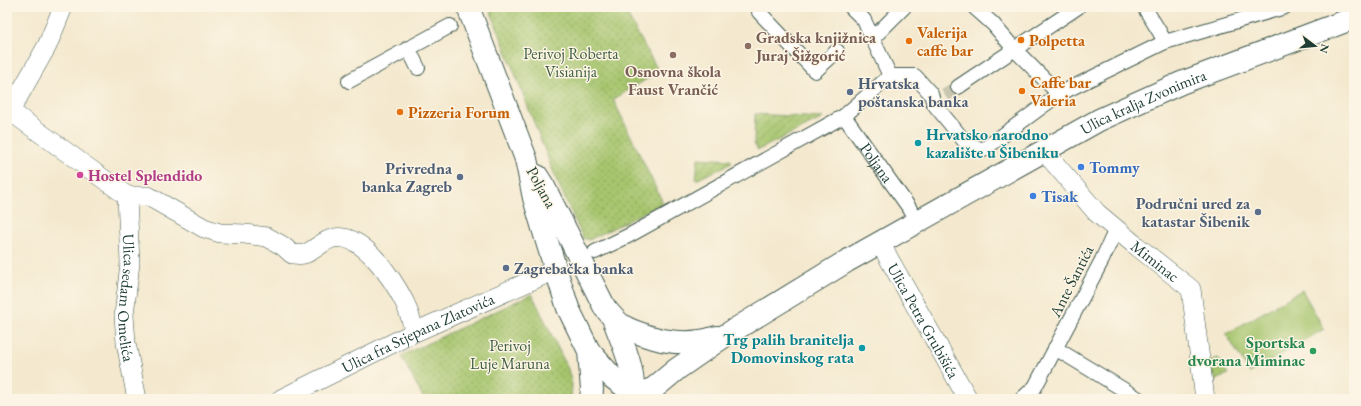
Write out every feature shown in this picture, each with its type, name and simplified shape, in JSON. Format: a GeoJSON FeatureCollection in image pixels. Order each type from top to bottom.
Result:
{"type":"FeatureCollection","features":[{"type":"Feature","properties":{"kind":"main road"},"geometry":{"type":"LineString","coordinates":[[468,7],[526,158]]}},
{"type":"Feature","properties":{"kind":"main road","name":"Ulica kralja Zvonimira"},"geometry":{"type":"LineString","coordinates":[[880,243],[1099,120],[1181,83],[1354,18]]}},
{"type":"Feature","properties":{"kind":"main road","name":"Poljana"},"geometry":{"type":"LineString","coordinates":[[526,158],[534,198],[568,308],[589,351],[613,378],[628,389],[640,394],[726,335],[880,243]]}},
{"type":"Feature","properties":{"kind":"main road","name":"Poljana"},"geometry":{"type":"LineString","coordinates":[[526,158],[544,187],[605,308],[613,318],[621,325],[652,338],[681,343],[696,342],[726,335]]}},
{"type":"Feature","properties":{"kind":"main road"},"geometry":{"type":"LineString","coordinates":[[613,318],[634,383],[640,394]]}},
{"type":"Feature","properties":{"kind":"main road"},"geometry":{"type":"LineString","coordinates":[[589,351],[592,390],[591,399]]}},
{"type":"Feature","properties":{"kind":"street"},"geometry":{"type":"LineString","coordinates":[[63,7],[47,46],[10,110],[127,196],[148,196],[204,228],[220,233],[268,237],[283,246],[292,254],[305,254],[334,238],[349,240],[366,249],[389,276],[405,304],[415,332]]}},
{"type":"Feature","properties":{"kind":"street"},"geometry":{"type":"LineString","coordinates":[[759,7],[759,12],[815,71],[837,50]]}},
{"type":"Feature","properties":{"kind":"street"},"geometry":{"type":"LineString","coordinates":[[851,7],[864,20],[890,76]]}},
{"type":"Feature","properties":{"kind":"street"},"geometry":{"type":"LineString","coordinates":[[872,39],[904,7]]}},
{"type":"Feature","properties":{"kind":"street"},"geometry":{"type":"LineString","coordinates":[[974,7],[993,24],[1015,50],[1059,94]]}},
{"type":"Feature","properties":{"kind":"street"},"geometry":{"type":"LineString","coordinates":[[958,87],[1078,7]]}},
{"type":"Feature","properties":{"kind":"street"},"geometry":{"type":"LineString","coordinates":[[1144,7],[1165,42]]}},
{"type":"Feature","properties":{"kind":"street"},"geometry":{"type":"LineString","coordinates":[[595,252],[630,235],[848,113],[890,76],[915,76],[938,95],[934,104],[966,142],[983,150],[1059,94],[1165,42],[1285,7]]}},
{"type":"Feature","properties":{"kind":"street"},"geometry":{"type":"LineString","coordinates":[[349,80],[450,26]]}},
{"type":"Feature","properties":{"kind":"street"},"geometry":{"type":"LineString","coordinates":[[408,48],[418,68]]}},
{"type":"Feature","properties":{"kind":"street","name":"Poljana"},"geometry":{"type":"LineString","coordinates":[[848,113],[910,209]]}},
{"type":"Feature","properties":{"kind":"street","name":"Miminac"},"geometry":{"type":"LineString","coordinates":[[1044,151],[1097,213],[1191,288],[1205,399]]}},
{"type":"Feature","properties":{"kind":"street","name":"Ulica sedam Omelića"},"geometry":{"type":"LineString","coordinates":[[127,196],[130,263],[124,315],[126,343],[137,399]]}},
{"type":"Feature","properties":{"kind":"street","name":"Ante Šantića"},"geometry":{"type":"LineString","coordinates":[[1022,399],[1035,387],[1102,260],[1116,229]]}},
{"type":"Feature","properties":{"kind":"street","name":"Ulica Petra Grubišića"},"geometry":{"type":"LineString","coordinates":[[880,243],[968,399]]}},
{"type":"Feature","properties":{"kind":"street","name":"Ulica fra Stjepana Zlatovića"},"geometry":{"type":"LineString","coordinates":[[281,399],[415,332],[555,270]]}},
{"type":"Feature","properties":{"kind":"street"},"geometry":{"type":"LineString","coordinates":[[1056,348],[1139,399]]}},
{"type":"Feature","properties":{"kind":"green space","name":"Perivoj Roberta Visianija"},"geometry":{"type":"Polygon","coordinates":[[[489,7],[623,7],[659,72],[613,99],[663,203],[589,240],[583,238],[556,179],[489,7]]]}},
{"type":"Feature","properties":{"kind":"green space"},"geometry":{"type":"Polygon","coordinates":[[[755,114],[823,118],[758,150],[754,144],[755,114]]]}},
{"type":"Feature","properties":{"kind":"green space"},"geometry":{"type":"Polygon","coordinates":[[[698,158],[730,160],[732,163],[696,180],[698,158]]]}},
{"type":"Feature","properties":{"kind":"green space"},"geometry":{"type":"Polygon","coordinates":[[[1302,290],[1324,329],[1250,373],[1226,334],[1302,290]]]}},
{"type":"Feature","properties":{"kind":"green space","name":"Perivoj Luje Maruna"},"geometry":{"type":"Polygon","coordinates":[[[532,294],[568,369],[572,385],[571,399],[424,399],[401,356],[532,294]]]}},
{"type":"Feature","properties":{"kind":"green space"},"geometry":{"type":"Polygon","coordinates":[[[1218,358],[1228,374],[1209,384],[1206,362],[1210,362],[1218,358]]]}},
{"type":"Feature","properties":{"kind":"tunnel"},"geometry":{"type":"LineString","coordinates":[[945,95],[958,87]]}},
{"type":"Feature","properties":{"kind":"place","name":"Polpetta"},"geometry":{"type":"Point","coordinates":[1021,40]}},
{"type":"Feature","properties":{"kind":"place","name":"Valerija caffe bar"},"geometry":{"type":"Point","coordinates":[909,41]}},
{"type":"Feature","properties":{"kind":"place","name":"Gradska knjižnica Juraj Šižgorić"},"geometry":{"type":"Point","coordinates":[748,46]}},
{"type":"Feature","properties":{"kind":"place","name":"Osnovna škola Faust Vrančić"},"geometry":{"type":"Point","coordinates":[673,55]}},
{"type":"Feature","properties":{"kind":"place","name":"Caffe bar Valeria"},"geometry":{"type":"Point","coordinates":[1022,91]}},
{"type":"Feature","properties":{"kind":"place","name":"Hrvatska poštanska banka"},"geometry":{"type":"Point","coordinates":[850,92]}},
{"type":"Feature","properties":{"kind":"place","name":"Pizzeria Forum"},"geometry":{"type":"Point","coordinates":[400,112]}},
{"type":"Feature","properties":{"kind":"place","name":"Hrvatsko narodno kazalište u Šibeniku"},"geometry":{"type":"Point","coordinates":[918,143]}},
{"type":"Feature","properties":{"kind":"place","name":"Tommy"},"geometry":{"type":"Point","coordinates":[1081,167]}},
{"type":"Feature","properties":{"kind":"place","name":"Hostel Splendido"},"geometry":{"type":"Point","coordinates":[80,175]}},
{"type":"Feature","properties":{"kind":"place","name":"Privredna banka Zagreb"},"geometry":{"type":"Point","coordinates":[460,177]}},
{"type":"Feature","properties":{"kind":"place","name":"Tisak"},"geometry":{"type":"Point","coordinates":[1033,196]}},
{"type":"Feature","properties":{"kind":"place","name":"Područni ured za katastar Šibenik"},"geometry":{"type":"Point","coordinates":[1258,212]}},
{"type":"Feature","properties":{"kind":"place","name":"Zagrebačka banka"},"geometry":{"type":"Point","coordinates":[506,268]}},
{"type":"Feature","properties":{"kind":"place","name":"Trg palih branitelja Domovinskog rata"},"geometry":{"type":"Point","coordinates":[862,348]}},
{"type":"Feature","properties":{"kind":"place","name":"Sportska dvorana Miminac"},"geometry":{"type":"Point","coordinates":[1313,351]}}]}
